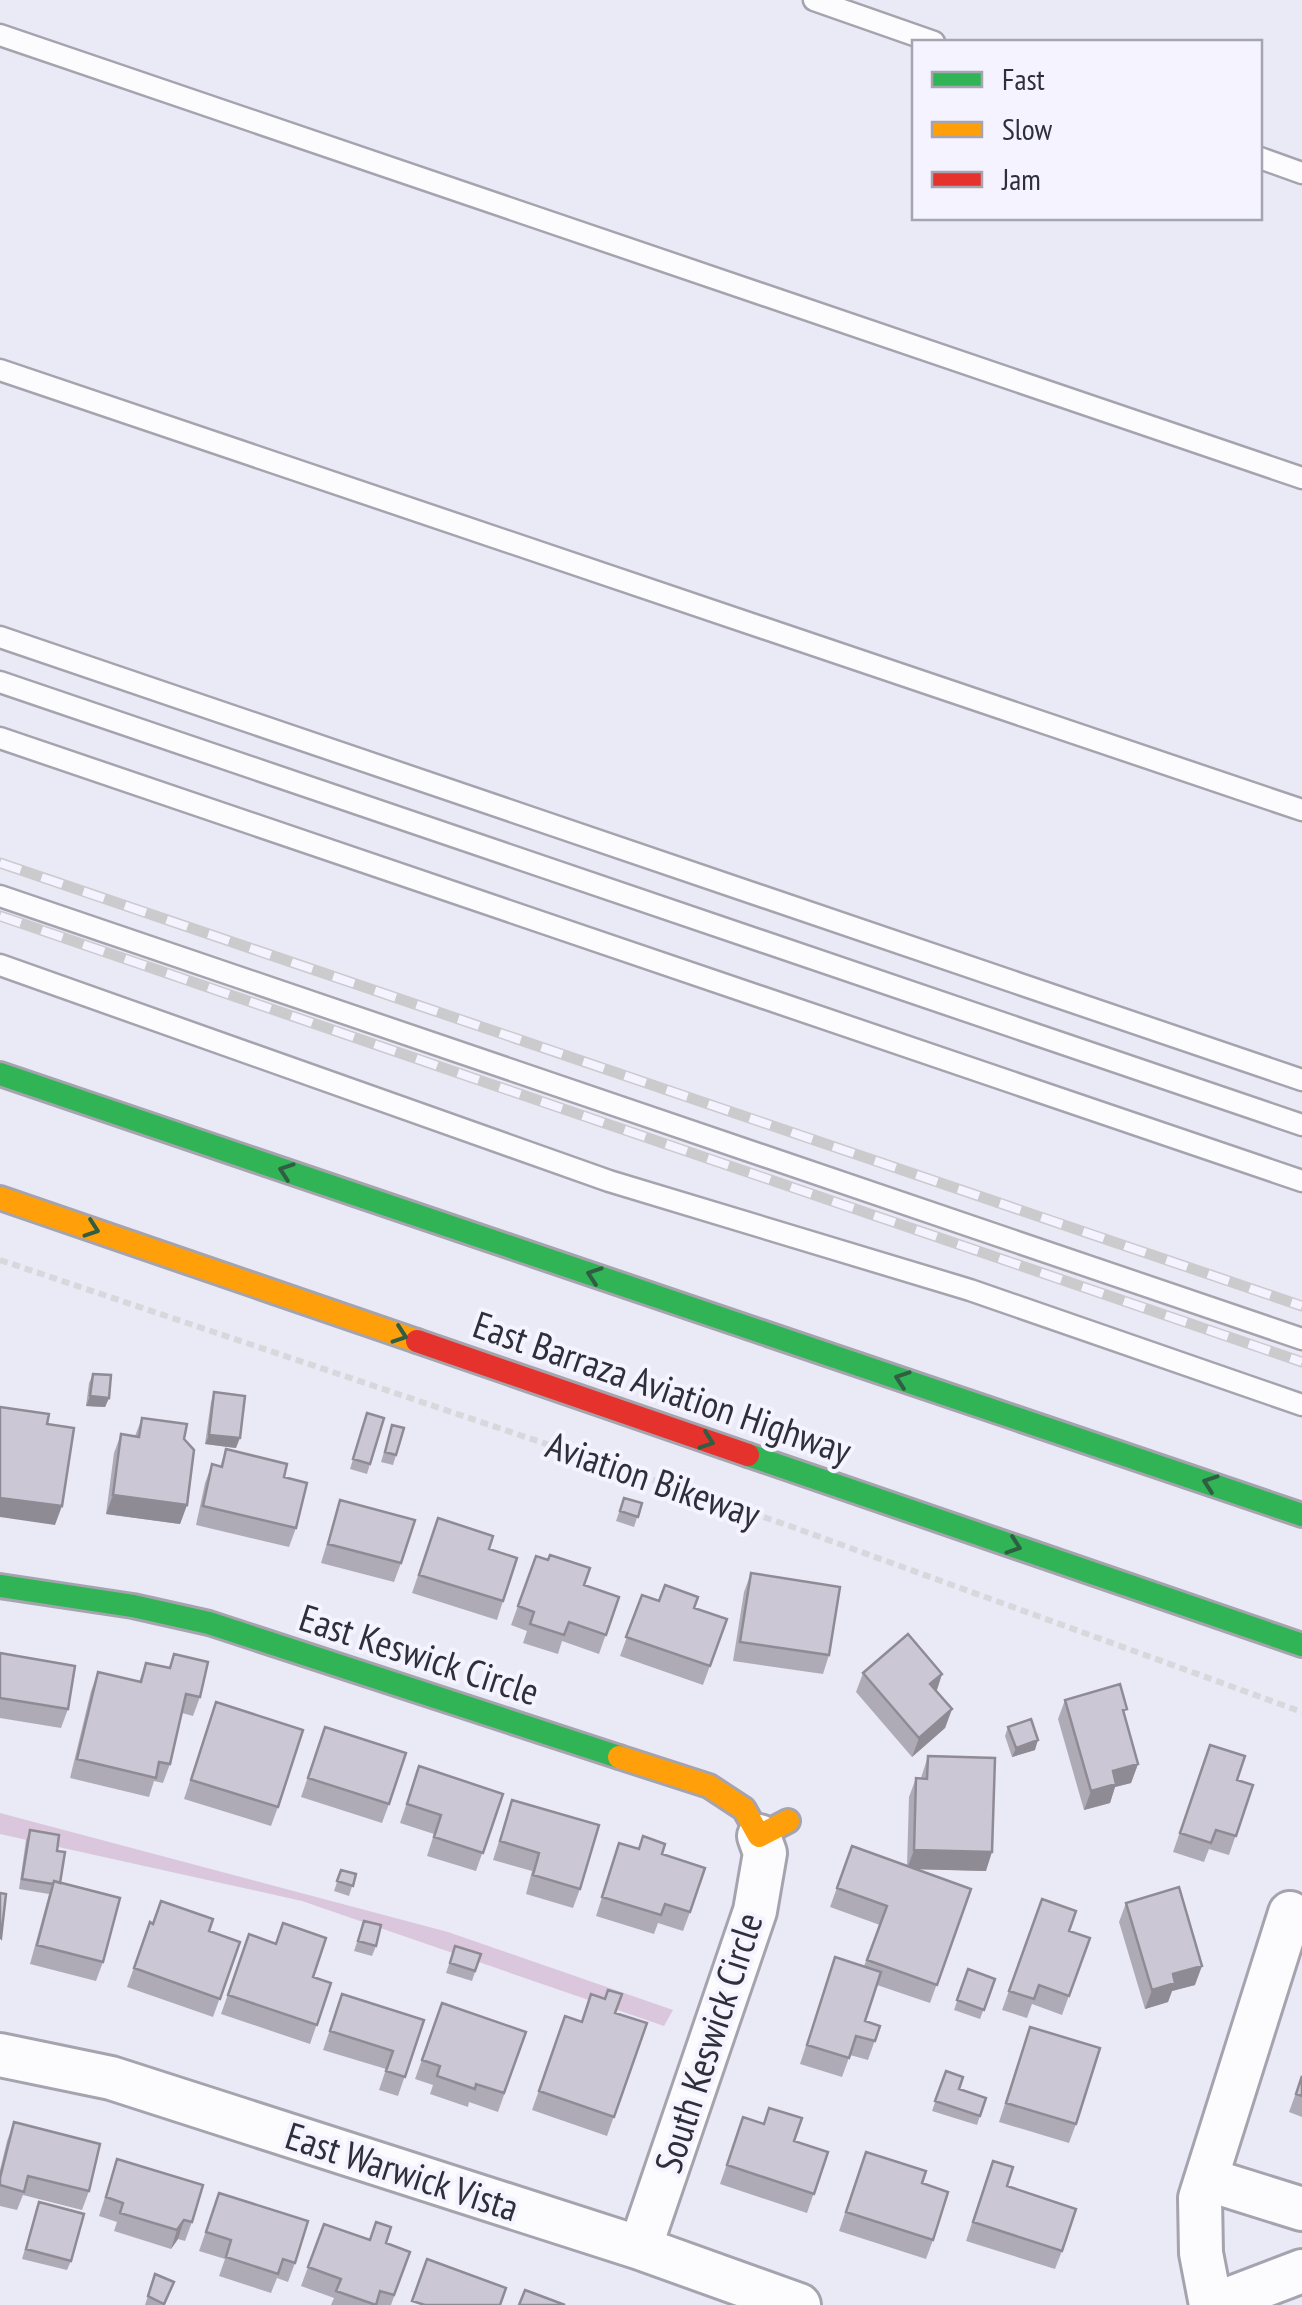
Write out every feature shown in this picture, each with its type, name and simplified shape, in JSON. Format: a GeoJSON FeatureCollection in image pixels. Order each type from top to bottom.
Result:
{"type":"FeatureCollection","features":[{"type":"Feature","properties":{"kind":"main road"},"geometry":{"type":"LineString","coordinates":[[0,1074],[1302,1515]]}},
{"type":"Feature","properties":{"kind":"main road","name":"East Barraza Aviation Highway"},"geometry":{"type":"LineString","coordinates":[[0,1198],[1302,1645]]}},
{"type":"Feature","properties":{"kind":"main road","name":"East Keswick Circle"},"geometry":{"type":"LineString","coordinates":[[0,1586],[133,1606],[208,1623],[709,1786],[774,1829]]}},
{"type":"Feature","properties":{"kind":"street","name":"South Keswick Circle"},"geometry":{"type":"LineString","coordinates":[[640,2248],[754,1911],[764,1853],[774,1829]]}},
{"type":"Feature","properties":{"kind":"street"},"geometry":{"type":"LineString","coordinates":[[1296,1916],[1200,2198],[1200,2253],[1212,2305],[1302,2271]]}},
{"type":"Feature","properties":{"kind":"street","name":"East Warwick Vista"},"geometry":{"type":"LineString","coordinates":[[0,2055],[111,2078],[640,2248],[799,2305]]}},
{"type":"Feature","properties":{"kind":"street"},"geometry":{"type":"LineString","coordinates":[[1206,2179],[1302,2208]]}},
{"type":"Feature","properties":{"kind":"lane"},"geometry":{"type":"LineString","coordinates":[[814,0],[928,40]]}},
{"type":"Feature","properties":{"kind":"lane"},"geometry":{"type":"LineString","coordinates":[[0,35],[1302,478]]}},
{"type":"Feature","properties":{"kind":"lane"},"geometry":{"type":"LineString","coordinates":[[1262,159],[1302,173]]}},
{"type":"Feature","properties":{"kind":"lane"},"geometry":{"type":"LineString","coordinates":[[0,370],[1302,810]]}},
{"type":"Feature","properties":{"kind":"lane"},"geometry":{"type":"LineString","coordinates":[[0,637],[1302,1080]]}},
{"type":"Feature","properties":{"kind":"lane"},"geometry":{"type":"LineString","coordinates":[[0,682],[1302,1125]]}},
{"type":"Feature","properties":{"kind":"lane"},"geometry":{"type":"LineString","coordinates":[[0,738],[1302,1182]]}},
{"type":"Feature","properties":{"kind":"lane"},"geometry":{"type":"LineString","coordinates":[[0,896],[1302,1339]]}},
{"type":"Feature","properties":{"kind":"lane"},"geometry":{"type":"LineString","coordinates":[[0,965],[610,1180],[970,1290],[1302,1406]]}},
{"type":"Feature","properties":{"kind":"path","name":"Aviation Bikeway"},"geometry":{"type":"LineString","coordinates":[[0,1260],[787,1526],[1302,1712]]}},
{"type":"Feature","properties":{"kind":"shaded area"},"geometry":{"type":"Polygon","coordinates":[[[0,1813],[448,1932],[673,2010],[664,2026],[302,1901],[0,1834],[0,1813]]]}},
{"type":"Feature","properties":{"kind":"building"},"geometry":{"type":"Polygon","coordinates":[[[93,1374],[111,1375],[109,1398],[90,1396],[93,1374]]]}},
{"type":"Feature","properties":{"kind":"building"},"geometry":{"type":"Polygon","coordinates":[[[214,1392],[245,1396],[240,1438],[209,1435],[214,1392]]]}},
{"type":"Feature","properties":{"kind":"building"},"geometry":{"type":"Polygon","coordinates":[[[0,1407],[49,1414],[47,1424],[74,1428],[62,1506],[0,1498],[0,1407]]]}},
{"type":"Feature","properties":{"kind":"building"},"geometry":{"type":"Polygon","coordinates":[[[367,1413],[384,1418],[370,1464],[353,1459],[367,1413]]]}},
{"type":"Feature","properties":{"kind":"building"},"geometry":{"type":"Polygon","coordinates":[[[142,1418],[187,1424],[184,1439],[194,1450],[187,1505],[113,1495],[121,1434],[139,1437],[142,1418]]]}},
{"type":"Feature","properties":{"kind":"building"},"geometry":{"type":"Polygon","coordinates":[[[392,1425],[404,1428],[396,1455],[385,1452],[392,1425]]]}},
{"type":"Feature","properties":{"kind":"building"},"geometry":{"type":"Polygon","coordinates":[[[226,1449],[287,1464],[284,1477],[307,1483],[296,1528],[203,1506],[212,1464],[222,1467],[226,1449]]]}},
{"type":"Feature","properties":{"kind":"building"},"geometry":{"type":"Polygon","coordinates":[[[624,1498],[642,1503],[638,1517],[620,1511],[624,1498]]]}},
{"type":"Feature","properties":{"kind":"building"},"geometry":{"type":"Polygon","coordinates":[[[340,1500],[415,1520],[401,1563],[328,1544],[340,1500]]]}},
{"type":"Feature","properties":{"kind":"building"},"geometry":{"type":"Polygon","coordinates":[[[438,1518],[493,1536],[489,1549],[517,1558],[503,1601],[419,1575],[438,1518]]]}},
{"type":"Feature","properties":{"kind":"building"},"geometry":{"type":"Polygon","coordinates":[[[550,1555],[590,1568],[584,1585],[619,1597],[606,1635],[569,1622],[564,1635],[530,1624],[534,1612],[518,1606],[536,1556],[548,1560],[550,1555]]]}},
{"type":"Feature","properties":{"kind":"building"},"geometry":{"type":"Polygon","coordinates":[[[751,1573],[840,1587],[829,1655],[740,1642],[751,1573]]]}},
{"type":"Feature","properties":{"kind":"building"},"geometry":{"type":"Polygon","coordinates":[[[665,1585],[698,1597],[694,1608],[727,1619],[710,1666],[626,1637],[642,1595],[659,1601],[665,1585]]]}},
{"type":"Feature","properties":{"kind":"building"},"geometry":{"type":"Polygon","coordinates":[[[908,1634],[942,1674],[930,1684],[952,1709],[919,1738],[863,1673],[908,1634]]]}},
{"type":"Feature","properties":{"kind":"building"},"geometry":{"type":"Polygon","coordinates":[[[0,1653],[75,1666],[68,1709],[0,1698],[0,1653]]]}},
{"type":"Feature","properties":{"kind":"building"},"geometry":{"type":"Polygon","coordinates":[[[174,1654],[208,1662],[200,1697],[186,1694],[170,1764],[159,1762],[156,1778],[77,1759],[98,1672],[141,1682],[146,1663],[170,1668],[174,1654]]]}},
{"type":"Feature","properties":{"kind":"building"},"geometry":{"type":"Polygon","coordinates":[[[1120,1684],[1138,1764],[1113,1771],[1116,1784],[1091,1791],[1065,1700],[1120,1684]]]}},
{"type":"Feature","properties":{"kind":"building"},"geometry":{"type":"Polygon","coordinates":[[[216,1702],[303,1730],[278,1807],[191,1780],[216,1702]]]}},
{"type":"Feature","properties":{"kind":"building"},"geometry":{"type":"Polygon","coordinates":[[[1031,1719],[1038,1740],[1016,1748],[1008,1727],[1031,1719]]]}},
{"type":"Feature","properties":{"kind":"building"},"geometry":{"type":"Polygon","coordinates":[[[325,1727],[406,1753],[389,1804],[308,1778],[325,1727]]]}},
{"type":"Feature","properties":{"kind":"building"},"geometry":{"type":"Polygon","coordinates":[[[1210,1745],[1245,1756],[1237,1780],[1253,1785],[1236,1836],[1216,1830],[1211,1843],[1180,1833],[1210,1745]]]}},
{"type":"Feature","properties":{"kind":"building"},"geometry":{"type":"Polygon","coordinates":[[[928,1756],[995,1758],[992,1852],[914,1850],[916,1778],[927,1779],[928,1756]]]}},
{"type":"Feature","properties":{"kind":"building"},"geometry":{"type":"Polygon","coordinates":[[[419,1766],[503,1794],[483,1853],[434,1837],[441,1815],[407,1804],[419,1766]]]}},
{"type":"Feature","properties":{"kind":"building"},"geometry":{"type":"Polygon","coordinates":[[[512,1800],[599,1825],[580,1889],[533,1875],[539,1853],[500,1841],[512,1800]]]}},
{"type":"Feature","properties":{"kind":"building"},"geometry":{"type":"Polygon","coordinates":[[[30,1830],[59,1835],[57,1851],[65,1852],[60,1883],[22,1879],[30,1830]]]}},
{"type":"Feature","properties":{"kind":"building"},"geometry":{"type":"Polygon","coordinates":[[[643,1836],[665,1844],[662,1854],[705,1868],[690,1912],[665,1904],[661,1915],[602,1897],[619,1843],[639,1849],[643,1836]]]}},
{"type":"Feature","properties":{"kind":"building"},"geometry":{"type":"Polygon","coordinates":[[[852,1846],[971,1889],[937,1985],[867,1960],[887,1906],[837,1888],[852,1846]]]}},
{"type":"Feature","properties":{"kind":"building"},"geometry":{"type":"Polygon","coordinates":[[[341,1870],[356,1874],[353,1886],[337,1881],[341,1870]]]}},
{"type":"Feature","properties":{"kind":"building"},"geometry":{"type":"Polygon","coordinates":[[[54,1881],[120,1898],[103,1962],[37,1945],[54,1881]]]}},
{"type":"Feature","properties":{"kind":"building"},"geometry":{"type":"Polygon","coordinates":[[[1179,1887],[1202,1966],[1173,1974],[1175,1983],[1152,1990],[1126,1903],[1179,1887]]]}},
{"type":"Feature","properties":{"kind":"building"},"geometry":{"type":"Polygon","coordinates":[[[0,1893],[6,1894],[1,1938],[0,1937],[0,1893]]]}},
{"type":"Feature","properties":{"kind":"building"},"geometry":{"type":"Polygon","coordinates":[[[1042,1899],[1076,1911],[1069,1931],[1090,1938],[1069,1996],[1039,1985],[1034,1999],[1009,1991],[1042,1899]]]}},
{"type":"Feature","properties":{"kind":"building"},"geometry":{"type":"Polygon","coordinates":[[[161,1901],[213,1919],[209,1931],[240,1942],[220,1999],[134,1968],[161,1901]]]}},
{"type":"Feature","properties":{"kind":"building"},"geometry":{"type":"Polygon","coordinates":[[[364,1921],[381,1925],[376,1946],[358,1941],[364,1921]]]}},
{"type":"Feature","properties":{"kind":"building"},"geometry":{"type":"Polygon","coordinates":[[[283,1923],[326,1938],[313,1977],[331,1983],[317,2025],[228,1995],[249,1934],[276,1944],[283,1923]]]}},
{"type":"Feature","properties":{"kind":"building"},"geometry":{"type":"Polygon","coordinates":[[[455,1946],[481,1954],[475,1971],[450,1963],[455,1946]]]}},
{"type":"Feature","properties":{"kind":"building"},"geometry":{"type":"Polygon","coordinates":[[[835,1957],[881,1972],[865,2021],[880,2026],[875,2041],[856,2036],[849,2058],[807,2045],[835,1957]]]}},
{"type":"Feature","properties":{"kind":"building"},"geometry":{"type":"Polygon","coordinates":[[[968,1969],[995,1979],[984,2010],[957,2000],[968,1969]]]}},
{"type":"Feature","properties":{"kind":"building"},"geometry":{"type":"Polygon","coordinates":[[[608,1990],[622,1994],[615,2013],[647,2023],[614,2117],[539,2091],[565,2016],[582,2022],[591,1994],[605,1999],[608,1990]]]}},
{"type":"Feature","properties":{"kind":"building"},"geometry":{"type":"Polygon","coordinates":[[[342,1994],[424,2020],[405,2077],[386,2071],[393,2051],[330,2031],[342,1994]]]}},
{"type":"Feature","properties":{"kind":"building"},"geometry":{"type":"Polygon","coordinates":[[[442,2003],[526,2032],[504,2093],[476,2084],[475,2089],[437,2076],[440,2066],[422,2060],[442,2003]]]}},
{"type":"Feature","properties":{"kind":"building"},"geometry":{"type":"Polygon","coordinates":[[[1030,2027],[1100,2048],[1076,2124],[1006,2103],[1030,2027]]]}},
{"type":"Feature","properties":{"kind":"building"},"geometry":{"type":"Polygon","coordinates":[[[946,2071],[963,2077],[959,2089],[986,2098],[980,2116],[935,2101],[946,2071]]]}},
{"type":"Feature","properties":{"kind":"building"},"geometry":{"type":"Polygon","coordinates":[[[769,2108],[802,2118],[794,2141],[828,2152],[814,2194],[727,2165],[743,2117],[764,2124],[769,2108]]]}},
{"type":"Feature","properties":{"kind":"building"},"geometry":{"type":"Polygon","coordinates":[[[14,2122],[100,2144],[89,2191],[28,2176],[24,2192],[0,2185],[14,2122]]]}},
{"type":"Feature","properties":{"kind":"building"},"geometry":{"type":"Polygon","coordinates":[[[866,2152],[926,2171],[922,2183],[948,2192],[933,2240],[846,2212],[866,2152]]]}},
{"type":"Feature","properties":{"kind":"building"},"geometry":{"type":"Polygon","coordinates":[[[117,2159],[203,2185],[192,2222],[184,2220],[177,2230],[120,2213],[123,2203],[106,2197],[117,2159]]]}},
{"type":"Feature","properties":{"kind":"building"},"geometry":{"type":"Polygon","coordinates":[[[993,2161],[1013,2167],[1007,2186],[1076,2209],[1062,2251],[973,2222],[993,2161]]]}},
{"type":"Feature","properties":{"kind":"building"},"geometry":{"type":"Polygon","coordinates":[[[219,2193],[308,2221],[295,2263],[283,2259],[278,2274],[226,2257],[231,2240],[206,2232],[219,2193]]]}},
{"type":"Feature","properties":{"kind":"building"},"geometry":{"type":"Polygon","coordinates":[[[39,2202],[84,2214],[71,2261],[26,2249],[39,2202]]]}},
{"type":"Feature","properties":{"kind":"building"},"geometry":{"type":"Polygon","coordinates":[[[376,2222],[391,2227],[386,2243],[410,2252],[394,2295],[380,2291],[376,2305],[336,2291],[341,2279],[308,2267],[324,2224],[370,2240],[376,2222]]]}},
{"type":"Feature","properties":{"kind":"building"},"geometry":{"type":"Polygon","coordinates":[[[427,2259],[506,2288],[500,2305],[425,2305],[412,2301],[427,2259]]]}},
{"type":"Feature","properties":{"kind":"building"},"geometry":{"type":"Polygon","coordinates":[[[155,2274],[174,2282],[164,2304],[148,2296],[155,2274]]]}},
{"type":"Feature","properties":{"kind":"building"},"geometry":{"type":"Polygon","coordinates":[[[525,2290],[565,2305],[519,2305],[525,2290]]]}},
{"type":"Feature","properties":{"kind":"railway"},"geometry":{"type":"LineString","coordinates":[[0,863],[1302,1306]]}},
{"type":"Feature","properties":{"kind":"railway"},"geometry":{"type":"LineString","coordinates":[[0,916],[1302,1362]]}},
{"type":"Feature","properties":{"kind":"traffic: fast"},"geometry":{"type":"LineString","coordinates":[[0,1074],[1302,1515]]}},
{"type":"Feature","properties":{"kind":"traffic: fast"},"geometry":{"type":"LineString","coordinates":[[748,1455],[1302,1645]]}},
{"type":"Feature","properties":{"kind":"traffic: fast"},"geometry":{"type":"LineString","coordinates":[[0,1586],[133,1606],[209,1623],[619,1757]]}},
{"type":"Feature","properties":{"kind":"traffic: slow"},"geometry":{"type":"LineString","coordinates":[[0,1198],[417,1341]]}},
{"type":"Feature","properties":{"kind":"traffic: slow"},"geometry":{"type":"LineString","coordinates":[[619,1757],[709,1786],[744,1809],[759,1836],[788,1821]]}},
{"type":"Feature","properties":{"kind":"traffic: jam"},"geometry":{"type":"LineString","coordinates":[[417,1341],[748,1455]]}}]}
